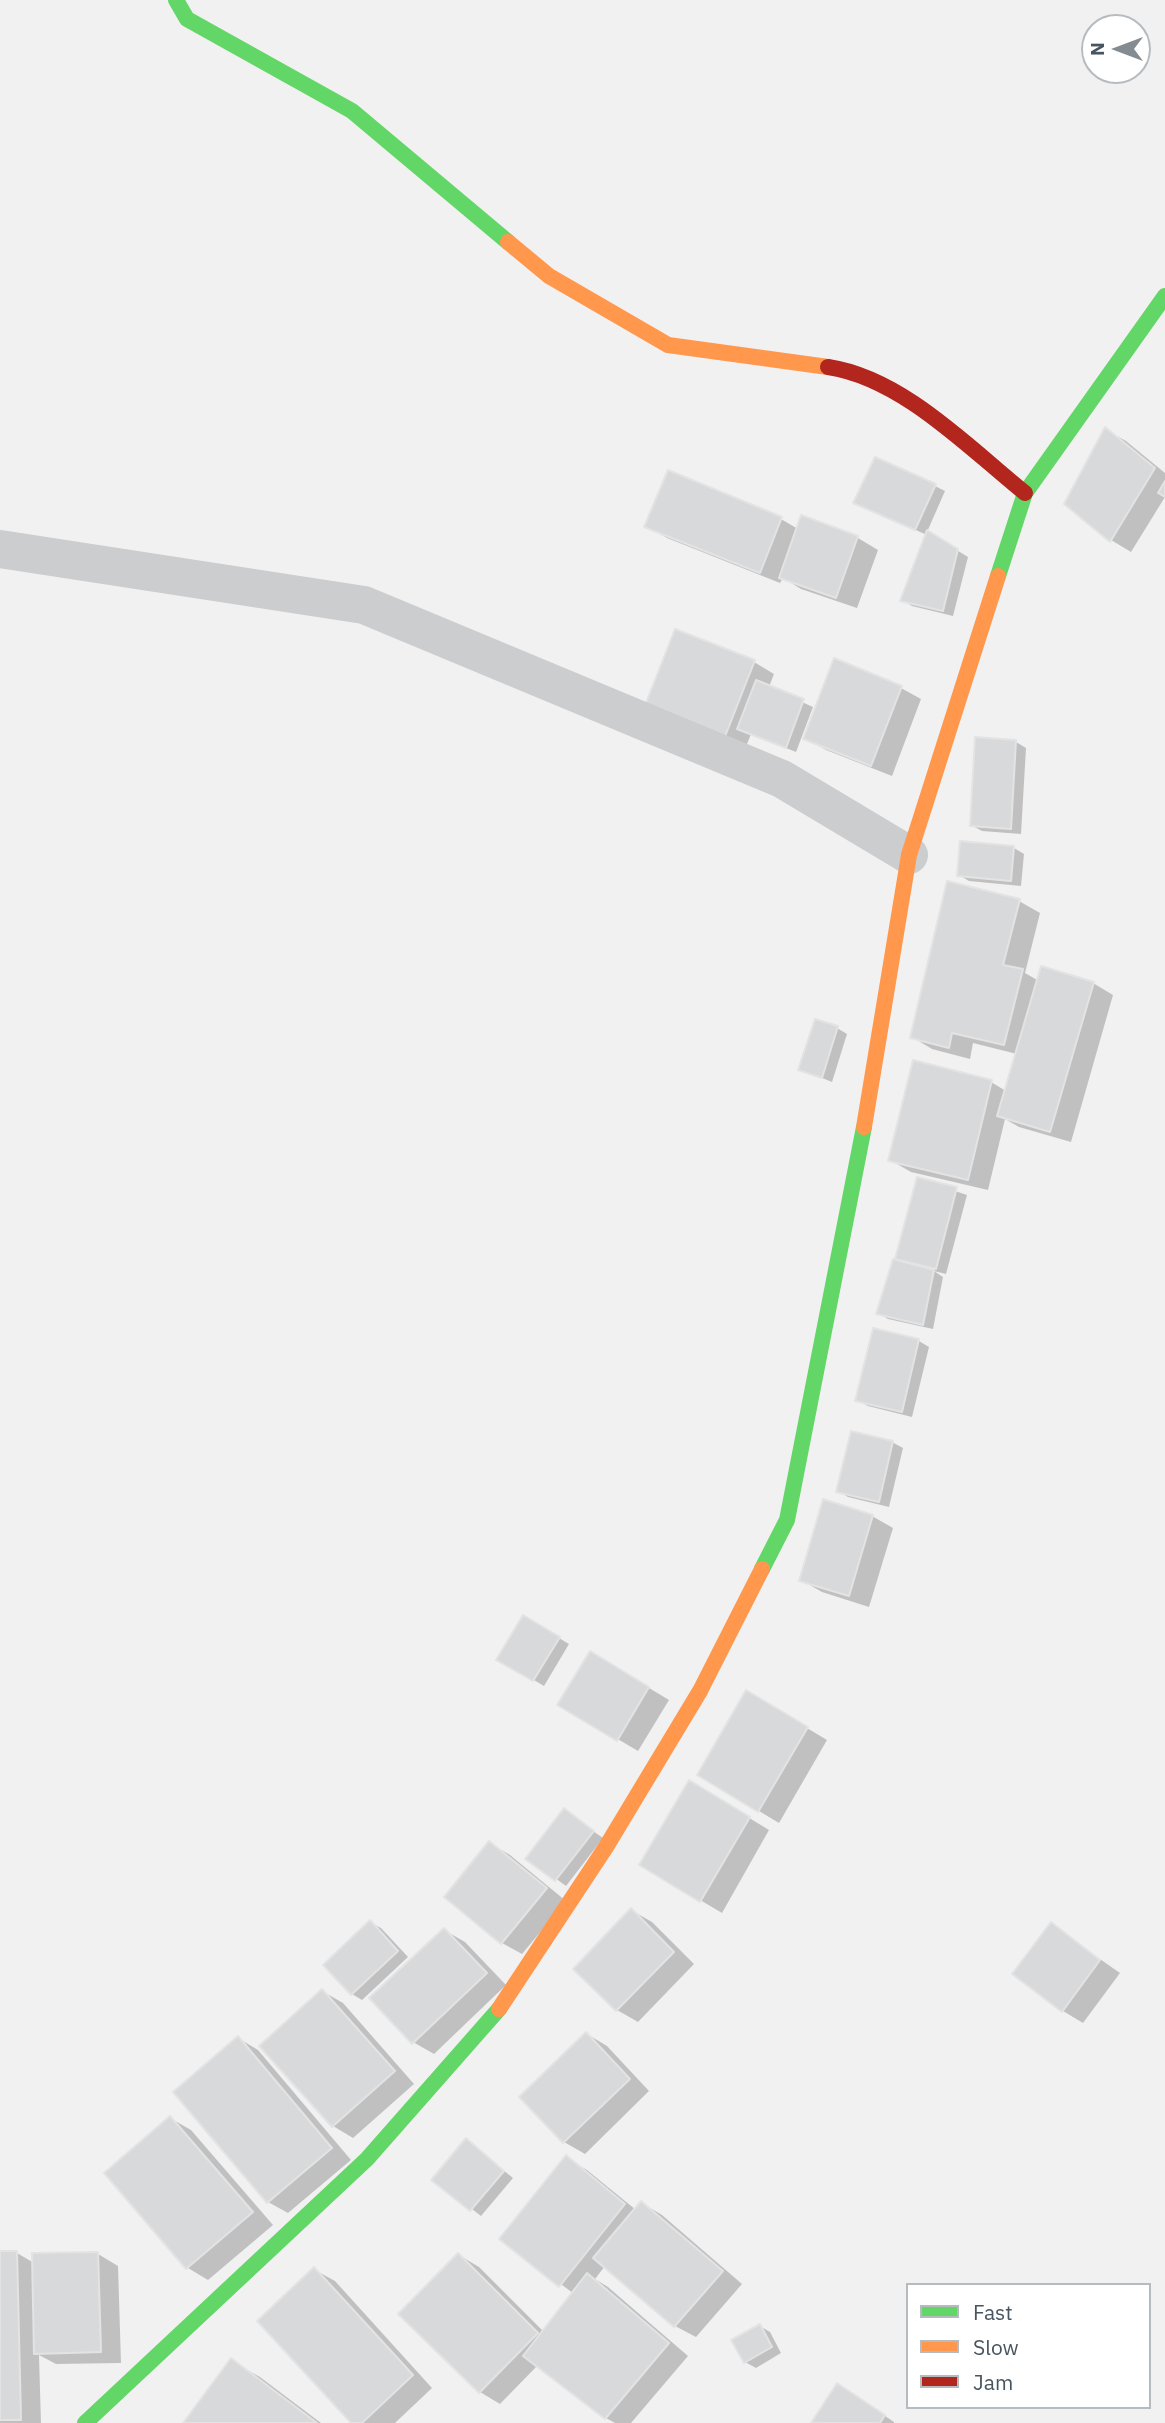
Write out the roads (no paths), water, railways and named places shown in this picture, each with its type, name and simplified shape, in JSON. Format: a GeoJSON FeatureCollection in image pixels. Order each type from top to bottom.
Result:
{"type":"FeatureCollection","features":[{"type":"Feature","properties":{"kind":"street"},"geometry":{"type":"LineString","coordinates":[[176,0],[187,19],[352,111],[548,276],[668,345],[854,371],[904,396],[1025,493]]}},
{"type":"Feature","properties":{"kind":"street"},"geometry":{"type":"LineString","coordinates":[[85,2423],[368,2159],[506,2001],[606,1847],[701,1691],[787,1520],[866,1118],[909,855],[1025,493],[1165,296]]}},
{"type":"Feature","properties":{"kind":"street"},"geometry":{"type":"LineString","coordinates":[[0,549],[364,605],[782,779],[909,855]]}}]}
